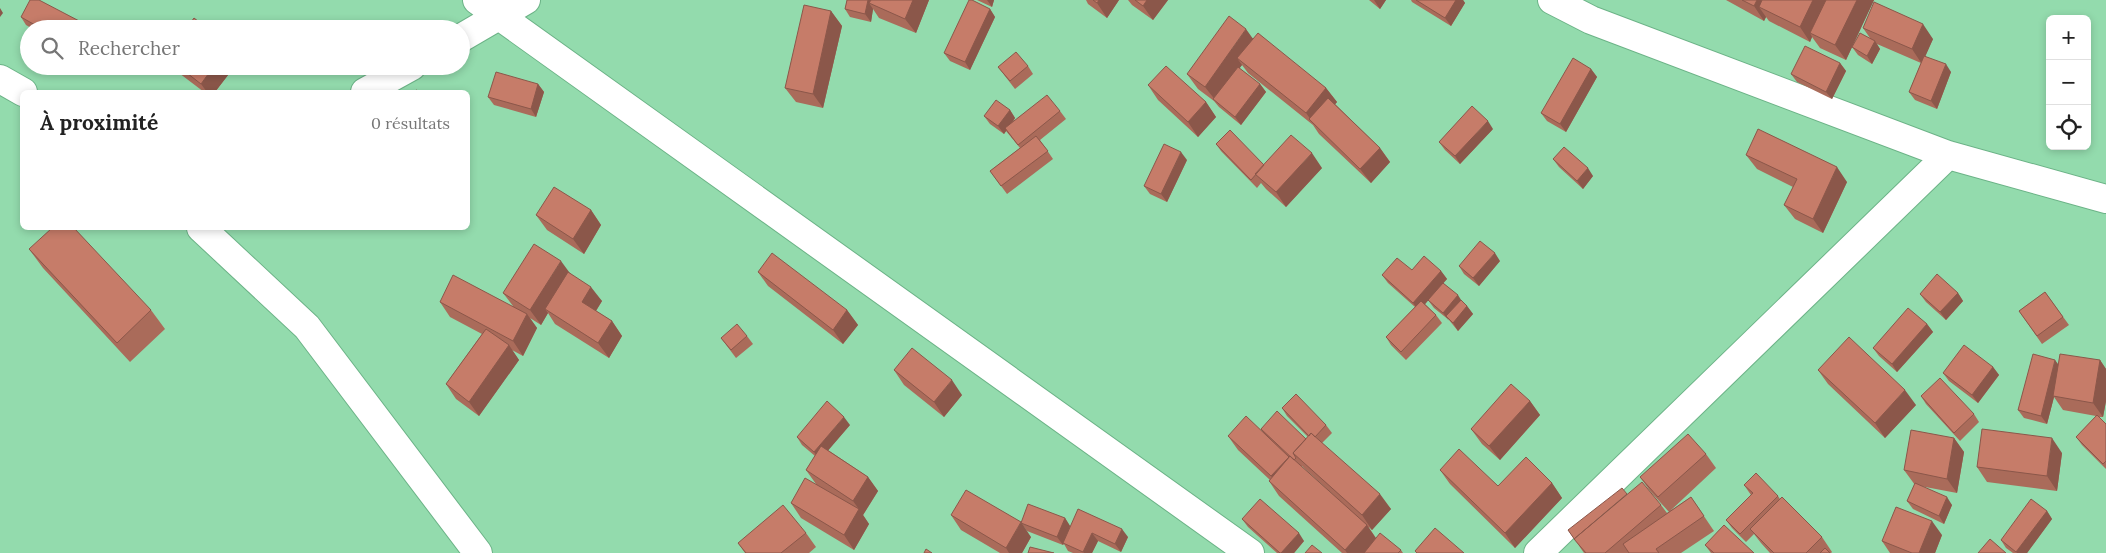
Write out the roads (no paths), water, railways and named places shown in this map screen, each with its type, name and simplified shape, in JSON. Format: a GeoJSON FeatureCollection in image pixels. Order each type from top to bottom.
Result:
{"type":"FeatureCollection","features":[{"type":"Feature","properties":{"kind":"street"},"geometry":{"type":"LineString","coordinates":[[478,0],[1250,553]]}},
{"type":"Feature","properties":{"kind":"street"},"geometry":{"type":"LineString","coordinates":[[470,33],[526,0]]}},
{"type":"Feature","properties":{"kind":"street"},"geometry":{"type":"LineString","coordinates":[[1552,0],[1591,20],[1948,155],[2106,200]]}},
{"type":"Feature","properties":{"kind":"street"},"geometry":{"type":"LineString","coordinates":[[369,90],[396,75]]}},
{"type":"Feature","properties":{"kind":"street"},"geometry":{"type":"LineString","coordinates":[[0,79],[20,91]]}},
{"type":"Feature","properties":{"kind":"street"},"geometry":{"type":"LineString","coordinates":[[1538,553],[1948,155]]}},
{"type":"Feature","properties":{"kind":"street"},"geometry":{"type":"LineString","coordinates":[[203,230],[307,327],[478,553]]}}]}
